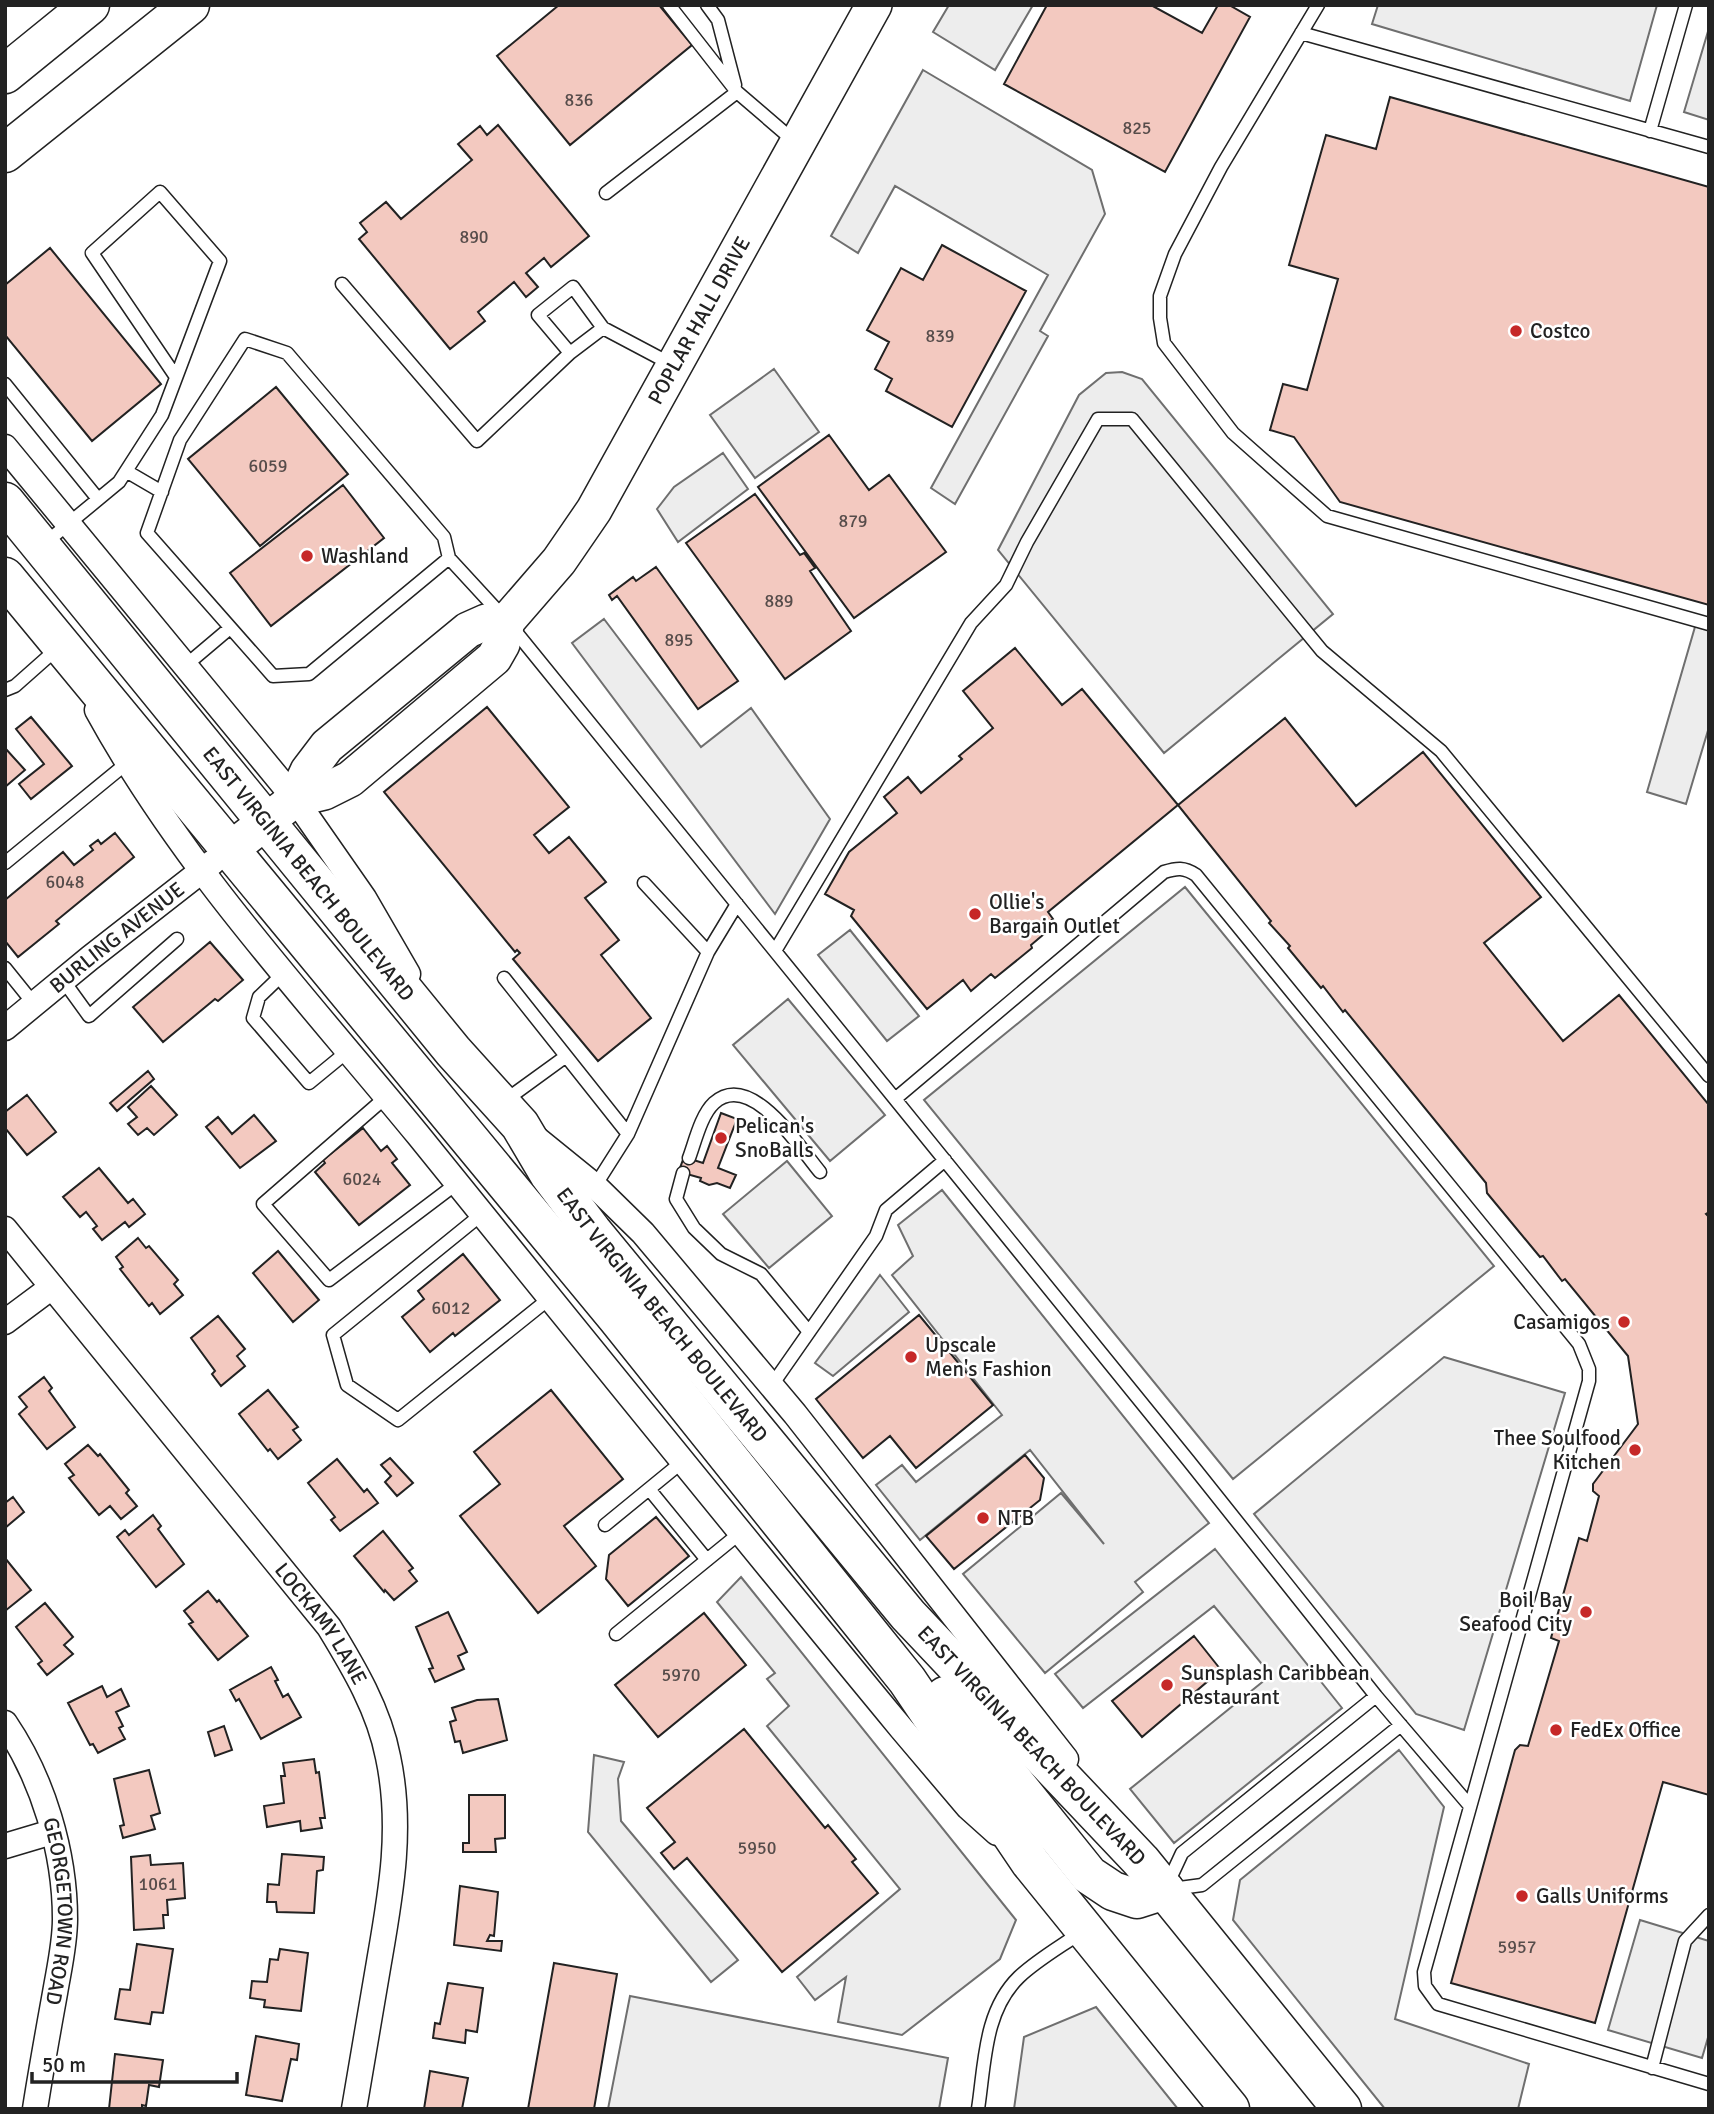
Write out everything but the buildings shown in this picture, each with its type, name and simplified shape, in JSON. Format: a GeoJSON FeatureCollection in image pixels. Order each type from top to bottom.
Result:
{"type":"FeatureCollection","features":[{"type":"Feature","properties":{"kind":"main road"},"geometry":{"type":"LineString","coordinates":[[5,74],[90,5]]}},
{"type":"Feature","properties":{"kind":"main road"},"geometry":{"type":"LineString","coordinates":[[5,153],[190,5]]}},
{"type":"Feature","properties":{"kind":"main road","name":"EAST VIRGINIA BEACH BOULEVARD"},"geometry":{"type":"LineString","coordinates":[[5,502],[54,535],[281,811],[453,1051],[510,1114],[548,1174],[592,1231],[908,1615],[1153,1875],[1342,2109]]}},
{"type":"Feature","properties":{"kind":"main road","name":"EAST VIRGINIA BEACH BOULEVARD"},"geometry":{"type":"LineString","coordinates":[[5,577],[62,645],[216,860],[617,1318],[907,1680],[1030,1862],[1230,2109]]}},
{"type":"Feature","properties":{"kind":"main road"},"geometry":{"type":"LineString","coordinates":[[874,1639],[905,1655],[928,1674],[1089,1875],[1113,1891],[1137,1899],[1153,1875]]}},
{"type":"Feature","properties":{"kind":"street","name":"POPLAR HALL DRIVE"},"geometry":{"type":"LineString","coordinates":[[216,860],[281,811],[350,779],[486,667],[502,644],[507,621],[559,561],[594,510],[874,5]]}},
{"type":"Feature","properties":{"kind":"street"},"geometry":{"type":"LineString","coordinates":[[5,447],[54,535],[185,666],[281,811]]}},
{"type":"Feature","properties":{"kind":"street"},"geometry":{"type":"LineString","coordinates":[[62,645],[127,764],[216,860],[284,973],[740,1533],[968,1807],[1030,1862]]}},
{"type":"Feature","properties":{"kind":"street","name":"BURLING AVENUE"},"geometry":{"type":"LineString","coordinates":[[5,1028],[216,860]]}},
{"type":"Feature","properties":{"kind":"street"},"geometry":{"type":"LineString","coordinates":[[510,1114],[596,1186],[643,1233],[772,1385],[972,1636],[1153,1875]]}},
{"type":"Feature","properties":{"kind":"street","name":"LOCKAMY LANE"},"geometry":{"type":"LineString","coordinates":[[5,1229],[329,1628],[356,1671],[377,1718],[388,1756],[396,1805],[396,1854],[354,2109]]}},
{"type":"Feature","properties":{"kind":"street"},"geometry":{"type":"LineString","coordinates":[[5,1322],[52,1287]]}},
{"type":"Feature","properties":{"kind":"street","name":"GEORGETOWN ROAD"},"geometry":{"type":"LineString","coordinates":[[5,1723],[17,1740],[37,1784],[62,1870],[65,1920],[62,1952],[35,2109]]}},
{"type":"Feature","properties":{"kind":"street"},"geometry":{"type":"LineString","coordinates":[[5,1846],[52,1832]]}},
{"type":"Feature","properties":{"kind":"lane"},"geometry":{"type":"LineString","coordinates":[[669,5],[737,92],[797,144]]}},
{"type":"Feature","properties":{"kind":"lane"},"geometry":{"type":"LineString","coordinates":[[1318,5],[1221,167],[1175,254],[1160,296],[1164,343],[1233,433],[1327,516],[1709,624]]}},
{"type":"Feature","properties":{"kind":"lane"},"geometry":{"type":"LineString","coordinates":[[1650,131],[1686,5]]}},
{"type":"Feature","properties":{"kind":"lane"},"geometry":{"type":"LineString","coordinates":[[712,7],[737,92]]}},
{"type":"Feature","properties":{"kind":"lane"},"geometry":{"type":"LineString","coordinates":[[1301,33],[1709,147]]}},
{"type":"Feature","properties":{"kind":"lane"},"geometry":{"type":"LineString","coordinates":[[606,193],[737,92]]}},
{"type":"Feature","properties":{"kind":"lane"},"geometry":{"type":"LineString","coordinates":[[54,535],[119,482],[162,415],[220,261],[160,192],[92,253],[176,377]]}},
{"type":"Feature","properties":{"kind":"lane"},"geometry":{"type":"LineString","coordinates":[[342,284],[477,441],[570,353],[603,328]]}},
{"type":"Feature","properties":{"kind":"lane"},"geometry":{"type":"LineString","coordinates":[[570,353],[538,315],[573,287],[603,328],[674,366]]}},
{"type":"Feature","properties":{"kind":"lane"},"geometry":{"type":"LineString","coordinates":[[449,558],[309,674],[273,676],[148,533],[180,440],[245,339],[287,354],[444,537],[449,558],[507,621],[1376,1696],[1470,1806]]}},
{"type":"Feature","properties":{"kind":"lane"},"geometry":{"type":"LineString","coordinates":[[5,384],[98,499]]}},
{"type":"Feature","properties":{"kind":"lane"},"geometry":{"type":"LineString","coordinates":[[775,951],[971,623],[1006,585],[1027,542],[1098,419],[1132,419],[1322,650],[1441,751],[1709,1076]]}},
{"type":"Feature","properties":{"kind":"lane"},"geometry":{"type":"LineString","coordinates":[[126,471],[162,492]]}},
{"type":"Feature","properties":{"kind":"lane"},"geometry":{"type":"LineString","coordinates":[[185,666],[230,628]]}},
{"type":"Feature","properties":{"kind":"lane"},"geometry":{"type":"LineString","coordinates":[[5,691],[15,686],[62,645]]}},
{"type":"Feature","properties":{"kind":"lane"},"geometry":{"type":"LineString","coordinates":[[5,863],[127,764]]}},
{"type":"Feature","properties":{"kind":"lane"},"geometry":{"type":"LineString","coordinates":[[895,1099],[1164,872],[1176,868],[1187,869],[1196,875],[1579,1344],[1589,1369],[1589,1381],[1424,1972],[1424,1986],[1438,2004],[1709,2084]]}},
{"type":"Feature","properties":{"kind":"lane"},"geometry":{"type":"LineString","coordinates":[[643,883],[708,951]]}},
{"type":"Feature","properties":{"kind":"lane"},"geometry":{"type":"LineString","coordinates":[[596,1186],[628,1134],[708,951],[737,904]]}},
{"type":"Feature","properties":{"kind":"lane"},"geometry":{"type":"LineString","coordinates":[[63,980],[89,1016],[177,939]]}},
{"type":"Feature","properties":{"kind":"lane"},"geometry":{"type":"LineString","coordinates":[[5,968],[34,1004]]}},
{"type":"Feature","properties":{"kind":"lane"},"geometry":{"type":"LineString","coordinates":[[284,973],[259,996],[253,1018],[309,1083],[348,1051]]}},
{"type":"Feature","properties":{"kind":"lane"},"geometry":{"type":"LineString","coordinates":[[504,978],[628,1134]]}},
{"type":"Feature","properties":{"kind":"lane"},"geometry":{"type":"LineString","coordinates":[[510,1114],[565,1056]]}},
{"type":"Feature","properties":{"kind":"lane"},"geometry":{"type":"LineString","coordinates":[[689,1158],[713,1104],[730,1094],[746,1095],[765,1108],[820,1172]]}},
{"type":"Feature","properties":{"kind":"lane"},"geometry":{"type":"LineString","coordinates":[[386,1097],[263,1204],[329,1280],[456,1184]]}},
{"type":"Feature","properties":{"kind":"lane"},"geometry":{"type":"LineString","coordinates":[[772,1385],[876,1236],[886,1210],[945,1160]]}},
{"type":"Feature","properties":{"kind":"lane"},"geometry":{"type":"LineString","coordinates":[[683,1173],[676,1199],[694,1228],[721,1254],[761,1274],[809,1332]]}},
{"type":"Feature","properties":{"kind":"lane"},"geometry":{"type":"LineString","coordinates":[[482,1214],[333,1335],[347,1385],[398,1420],[550,1298]]}},
{"type":"Feature","properties":{"kind":"lane"},"geometry":{"type":"LineString","coordinates":[[605,1525],[682,1462]]}},
{"type":"Feature","properties":{"kind":"lane"},"geometry":{"type":"LineString","coordinates":[[649,1489],[707,1560]]}},
{"type":"Feature","properties":{"kind":"lane"},"geometry":{"type":"LineString","coordinates":[[616,1634],[740,1533]]}},
{"type":"Feature","properties":{"kind":"lane"},"geometry":{"type":"LineString","coordinates":[[1153,1875],[1376,1696]]}},
{"type":"Feature","properties":{"kind":"lane"},"geometry":{"type":"LineString","coordinates":[[1153,1875],[1202,1885],[1401,1725]]}},
{"type":"Feature","properties":{"kind":"lane"},"geometry":{"type":"LineString","coordinates":[[1652,2068],[1685,1941],[1709,1914]]}},
{"type":"Feature","properties":{"kind":"lane"},"geometry":{"type":"LineString","coordinates":[[978,2109],[991,2021],[1002,1998],[1019,1977],[1085,1930]]}},
{"type":"Feature","properties":{"kind":"shaded area"},"geometry":{"type":"Polygon","coordinates":[[[949,5],[1033,5],[995,70],[933,32],[949,5]]]}},
{"type":"Feature","properties":{"kind":"shaded area"},"geometry":{"type":"Polygon","coordinates":[[[1378,5],[1657,5],[1630,101],[1372,24],[1378,5]]]}},
{"type":"Feature","properties":{"kind":"shaded area"},"geometry":{"type":"Polygon","coordinates":[[[1709,28],[1709,120],[1684,112],[1709,28]]]}},
{"type":"Feature","properties":{"kind":"shaded area"},"geometry":{"type":"Polygon","coordinates":[[[923,70],[1092,170],[1105,214],[1040,331],[1048,336],[955,504],[931,488],[1048,275],[895,186],[858,253],[831,236],[923,70]]]}},
{"type":"Feature","properties":{"kind":"shaded area"},"geometry":{"type":"Polygon","coordinates":[[[774,369],[819,432],[755,478],[710,415],[774,369]]]}},
{"type":"Feature","properties":{"kind":"shaded area"},"geometry":{"type":"Polygon","coordinates":[[[1122,372],[1142,379],[1333,614],[1164,753],[998,550],[1079,395],[1106,373],[1122,372]]]}},
{"type":"Feature","properties":{"kind":"shaded area"},"geometry":{"type":"Polygon","coordinates":[[[723,453],[748,489],[678,542],[657,509],[674,487],[723,453]]]}},
{"type":"Feature","properties":{"kind":"shaded area"},"geometry":{"type":"Polygon","coordinates":[[[604,619],[701,747],[751,708],[830,819],[775,914],[572,643],[604,619]]]}},
{"type":"Feature","properties":{"kind":"shaded area"},"geometry":{"type":"Polygon","coordinates":[[[1697,620],[1709,623],[1709,727],[1686,804],[1647,792],[1697,620]]]}},
{"type":"Feature","properties":{"kind":"shaded area"},"geometry":{"type":"Polygon","coordinates":[[[1185,887],[1494,1266],[1233,1479],[924,1100],[1185,887]]]}},
{"type":"Feature","properties":{"kind":"shaded area"},"geometry":{"type":"Polygon","coordinates":[[[850,930],[919,1016],[887,1041],[818,955],[850,930]]]}},
{"type":"Feature","properties":{"kind":"shaded area"},"geometry":{"type":"Polygon","coordinates":[[[788,999],[885,1115],[830,1161],[733,1045],[788,999]]]}},
{"type":"Feature","properties":{"kind":"shaded area"},"geometry":{"type":"Polygon","coordinates":[[[787,1161],[832,1216],[769,1268],[723,1214],[787,1161]]]}},
{"type":"Feature","properties":{"kind":"shaded area"},"geometry":{"type":"Polygon","coordinates":[[[942,1190],[1209,1523],[1135,1582],[1143,1592],[1045,1673],[963,1574],[1061,1493],[1104,1544],[1030,1450],[920,1540],[876,1485],[902,1465],[916,1482],[1002,1415],[892,1275],[913,1256],[898,1225],[942,1190]]]}},
{"type":"Feature","properties":{"kind":"shaded area"},"geometry":{"type":"Polygon","coordinates":[[[880,1275],[909,1312],[833,1376],[815,1363],[880,1275]]]}},
{"type":"Feature","properties":{"kind":"shaded area"},"geometry":{"type":"Polygon","coordinates":[[[1444,1357],[1565,1393],[1464,1730],[1416,1714],[1254,1514],[1444,1357]]]}},
{"type":"Feature","properties":{"kind":"shaded area"},"geometry":{"type":"Polygon","coordinates":[[[1215,1549],[1342,1708],[1174,1843],[1130,1789],[1271,1675],[1214,1606],[1083,1708],[1055,1674],[1215,1549]]]}},
{"type":"Feature","properties":{"kind":"shaded area"},"geometry":{"type":"Polygon","coordinates":[[[741,1577],[1016,1920],[1000,1959],[902,2035],[838,2022],[846,1977],[815,2000],[797,1977],[900,1889],[767,1726],[789,1706],[767,1679],[775,1673],[717,1602],[741,1577]]]}},
{"type":"Feature","properties":{"kind":"shaded area"},"geometry":{"type":"Polygon","coordinates":[[[1399,1750],[1444,1807],[1395,2019],[1529,2064],[1518,2109],[1385,2109],[1233,1920],[1240,1880],[1399,1750]]]}},
{"type":"Feature","properties":{"kind":"shaded area"},"geometry":{"type":"Polygon","coordinates":[[[594,1755],[624,1762],[618,1779],[621,1821],[738,1960],[711,1982],[588,1832],[594,1755]]]}},
{"type":"Feature","properties":{"kind":"shaded area"},"geometry":{"type":"Polygon","coordinates":[[[1640,1920],[1709,1941],[1709,2034],[1702,2058],[1608,2030],[1640,1920]]]}},
{"type":"Feature","properties":{"kind":"shaded area"},"geometry":{"type":"Polygon","coordinates":[[[630,1996],[948,2058],[939,2109],[608,2109],[630,1996]]]}},
{"type":"Feature","properties":{"kind":"shaded area"},"geometry":{"type":"Polygon","coordinates":[[[1096,2007],[1178,2109],[1014,2109],[1024,2037],[1096,2007]]]}},
{"type":"Feature","properties":{"kind":"place","name":"Costco"},"geometry":{"type":"Point","coordinates":[1516,331]}},
{"type":"Feature","properties":{"kind":"place","name":"Washland"},"geometry":{"type":"Point","coordinates":[307,556]}},
{"type":"Feature","properties":{"kind":"place","name":"Ollie's Bargain Outlet"},"geometry":{"type":"Point","coordinates":[975,914]}},
{"type":"Feature","properties":{"kind":"place","name":"Pelican's SnoBalls"},"geometry":{"type":"Point","coordinates":[721,1138]}},
{"type":"Feature","properties":{"kind":"place","name":"Casamigos"},"geometry":{"type":"Point","coordinates":[1624,1322]}},
{"type":"Feature","properties":{"kind":"place","name":"Upscale Men's Fashion"},"geometry":{"type":"Point","coordinates":[911,1357]}},
{"type":"Feature","properties":{"kind":"place","name":"Thee Soulfood Kitchen"},"geometry":{"type":"Point","coordinates":[1635,1450]}},
{"type":"Feature","properties":{"kind":"place","name":"NTB"},"geometry":{"type":"Point","coordinates":[983,1518]}},
{"type":"Feature","properties":{"kind":"place","name":"Boil Bay Seafood City"},"geometry":{"type":"Point","coordinates":[1586,1612]}},
{"type":"Feature","properties":{"kind":"place","name":"Sunsplash Caribbean Restaurant"},"geometry":{"type":"Point","coordinates":[1167,1685]}},
{"type":"Feature","properties":{"kind":"place","name":"FedEx Office"},"geometry":{"type":"Point","coordinates":[1556,1730]}},
{"type":"Feature","properties":{"kind":"place","name":"Galls Uniforms"},"geometry":{"type":"Point","coordinates":[1522,1896]}}]}
